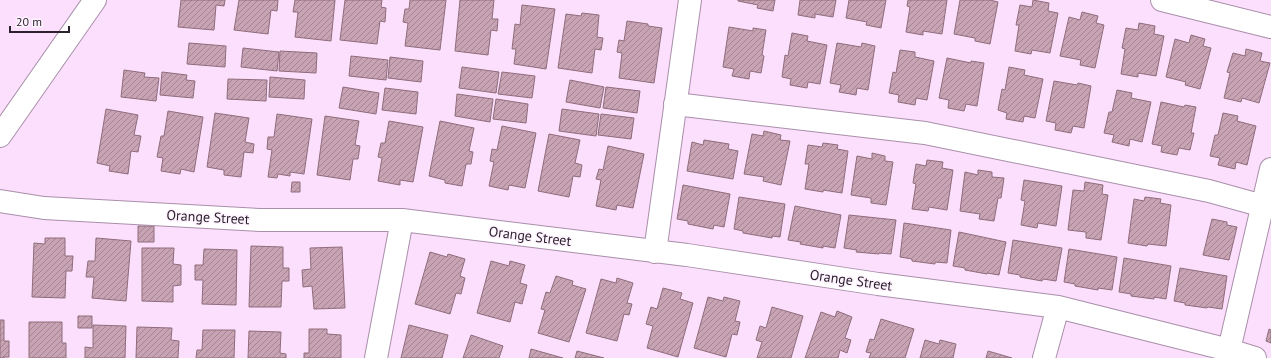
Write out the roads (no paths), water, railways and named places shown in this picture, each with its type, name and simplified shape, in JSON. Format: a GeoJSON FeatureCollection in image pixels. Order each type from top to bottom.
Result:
{"type":"FeatureCollection","features":[{"type":"Feature","properties":{"kind":"street"},"geometry":{"type":"LineString","coordinates":[[0,136],[95,0]]}},
{"type":"Feature","properties":{"kind":"street"},"geometry":{"type":"LineString","coordinates":[[655,252],[690,0]]}},
{"type":"Feature","properties":{"kind":"street"},"geometry":{"type":"LineString","coordinates":[[1162,0],[1271,27]]}},
{"type":"Feature","properties":{"kind":"street"},"geometry":{"type":"LineString","coordinates":[[675,104],[925,132],[1209,191],[1263,206]]}},
{"type":"Feature","properties":{"kind":"street"},"geometry":{"type":"LineString","coordinates":[[1229,350],[1271,169]]}},
{"type":"Feature","properties":{"kind":"street","name":"Orange Street"},"geometry":{"type":"LineString","coordinates":[[0,201],[44,208],[260,220],[402,220],[655,252],[878,284],[1058,306],[1255,358]]}},
{"type":"Feature","properties":{"kind":"street"},"geometry":{"type":"LineString","coordinates":[[376,358],[402,220]]}},
{"type":"Feature","properties":{"kind":"street"},"geometry":{"type":"LineString","coordinates":[[1044,358],[1058,306]]}}]}
